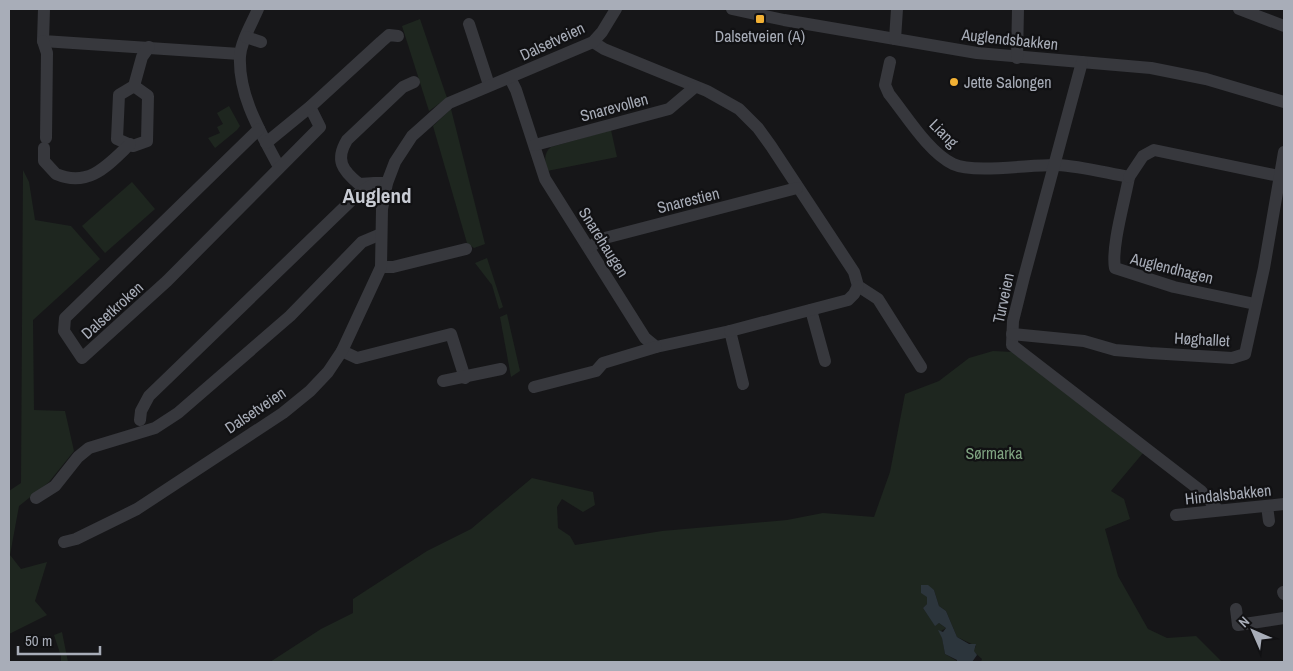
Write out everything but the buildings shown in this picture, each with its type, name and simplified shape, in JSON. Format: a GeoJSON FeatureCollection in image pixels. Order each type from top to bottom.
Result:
{"type":"FeatureCollection","features":[{"type":"Feature","properties":{"kind":"street"},"geometry":{"type":"LineString","coordinates":[[44,9],[43,41],[47,53],[44,161],[56,174],[85,177],[101,172],[130,144]]}},
{"type":"Feature","properties":{"kind":"street"},"geometry":{"type":"LineString","coordinates":[[258,9],[240,54],[243,84],[251,112],[279,167],[320,127],[310,107]]}},
{"type":"Feature","properties":{"kind":"street","name":"Dalsetveien"},"geometry":{"type":"LineString","coordinates":[[64,542],[76,539],[137,508],[283,413],[310,391],[328,372],[342,351],[381,267],[381,183],[412,136],[429,119],[450,103],[593,42],[602,32],[616,9]]}},
{"type":"Feature","properties":{"kind":"street","name":"Auglendsbakken"},"geometry":{"type":"LineString","coordinates":[[732,9],[943,48],[1017,58],[1082,62],[1179,73],[1284,102]]}},
{"type":"Feature","properties":{"kind":"street"},"geometry":{"type":"LineString","coordinates":[[895,39],[898,9]]}},
{"type":"Feature","properties":{"kind":"street"},"geometry":{"type":"LineString","coordinates":[[1017,58],[1018,9]]}},
{"type":"Feature","properties":{"kind":"street"},"geometry":{"type":"LineString","coordinates":[[1239,9],[1284,26]]}},
{"type":"Feature","properties":{"kind":"street"},"geometry":{"type":"LineString","coordinates":[[469,24],[489,85]]}},
{"type":"Feature","properties":{"kind":"street"},"geometry":{"type":"LineString","coordinates":[[266,143],[310,107],[389,35],[398,36]]}},
{"type":"Feature","properties":{"kind":"street"},"geometry":{"type":"LineString","coordinates":[[246,37],[261,42]]}},
{"type":"Feature","properties":{"kind":"street"},"geometry":{"type":"LineString","coordinates":[[43,41],[240,54]]}},
{"type":"Feature","properties":{"kind":"street"},"geometry":{"type":"LineString","coordinates":[[593,42],[604,49],[720,97],[739,109],[751,120],[771,146],[796,188],[854,272],[858,286],[878,299],[921,366]]}},
{"type":"Feature","properties":{"kind":"street"},"geometry":{"type":"LineString","coordinates":[[134,86],[148,96],[147,141],[133,146],[117,139],[119,95],[134,86],[142,57],[149,47]]}},
{"type":"Feature","properties":{"kind":"street","name":"Liang"},"geometry":{"type":"LineString","coordinates":[[890,62],[885,85],[889,94],[926,141],[955,165],[989,168],[1055,165]]}},
{"type":"Feature","properties":{"kind":"street","name":"Turveien"},"geometry":{"type":"LineString","coordinates":[[1082,62],[1030,253],[1011,341],[1015,349],[1201,491],[1218,510]]}},
{"type":"Feature","properties":{"kind":"street","name":"Snarehaugen"},"geometry":{"type":"LineString","coordinates":[[510,78],[535,145],[545,179],[645,338],[656,347]]}},
{"type":"Feature","properties":{"kind":"street"},"geometry":{"type":"LineString","coordinates":[[381,183],[359,184],[347,174],[341,162],[341,150],[348,140],[403,87],[414,82]]}},
{"type":"Feature","properties":{"kind":"street","name":"Snarevollen"},"geometry":{"type":"LineString","coordinates":[[535,145],[669,109],[695,87]]}},
{"type":"Feature","properties":{"kind":"street","name":"Dalsetkroken"},"geometry":{"type":"LineString","coordinates":[[259,130],[65,318],[64,330],[82,358],[167,281],[279,167]]}},
{"type":"Feature","properties":{"kind":"street","name":"Auglendhagen"},"geometry":{"type":"LineString","coordinates":[[1255,304],[1174,288],[1114,268],[1117,238],[1129,177],[1143,156],[1154,150],[1279,176]]}},
{"type":"Feature","properties":{"kind":"street","name":"Høghallet"},"geometry":{"type":"LineString","coordinates":[[1012,334],[1084,341],[1115,350],[1241,357],[1247,351],[1255,304],[1264,268],[1284,152]]}},
{"type":"Feature","properties":{"kind":"street"},"geometry":{"type":"LineString","coordinates":[[1055,165],[1129,177]]}},
{"type":"Feature","properties":{"kind":"street"},"geometry":{"type":"LineString","coordinates":[[140,420],[140,411],[149,396],[358,194],[381,183]]}},
{"type":"Feature","properties":{"kind":"street","name":"Snarestien"},"geometry":{"type":"LineString","coordinates":[[589,248],[601,239],[796,188]]}},
{"type":"Feature","properties":{"kind":"street"},"geometry":{"type":"LineString","coordinates":[[36,498],[55,486],[78,457],[89,448],[155,428],[178,413],[290,316],[362,242],[381,234]]}},
{"type":"Feature","properties":{"kind":"street"},"geometry":{"type":"LineString","coordinates":[[381,267],[393,267],[466,249]]}},
{"type":"Feature","properties":{"kind":"street"},"geometry":{"type":"LineString","coordinates":[[534,387],[596,371],[603,363],[656,347],[730,331],[848,300],[858,286]]}},
{"type":"Feature","properties":{"kind":"street"},"geometry":{"type":"LineString","coordinates":[[811,310],[825,361]]}},
{"type":"Feature","properties":{"kind":"street"},"geometry":{"type":"LineString","coordinates":[[730,331],[743,384]]}},
{"type":"Feature","properties":{"kind":"street"},"geometry":{"type":"LineString","coordinates":[[342,351],[357,358],[451,334],[465,378]]}},
{"type":"Feature","properties":{"kind":"street"},"geometry":{"type":"LineString","coordinates":[[443,381],[456,377],[465,378],[501,369]]}},
{"type":"Feature","properties":{"kind":"street","name":"Hindalsbakken"},"geometry":{"type":"LineString","coordinates":[[1176,515],[1284,504]]}},
{"type":"Feature","properties":{"kind":"street"},"geometry":{"type":"LineString","coordinates":[[1267,506],[1269,521]]}},
{"type":"Feature","properties":{"kind":"street"},"geometry":{"type":"LineString","coordinates":[[1236,609],[1238,625],[1284,618]]}},
{"type":"Feature","properties":{"kind":"green space"},"geometry":{"type":"Polygon","coordinates":[[[420,19],[447,98],[429,111],[402,26],[420,19]]]}},
{"type":"Feature","properties":{"kind":"green space"},"geometry":{"type":"Polygon","coordinates":[[[229,106],[240,126],[215,148],[208,138],[220,133],[217,127],[223,124],[217,113],[229,106]]]}},
{"type":"Feature","properties":{"kind":"green space"},"geometry":{"type":"Polygon","coordinates":[[[451,109],[485,244],[474,248],[467,243],[433,126],[451,109]]]}},
{"type":"Feature","properties":{"kind":"green space"},"geometry":{"type":"Polygon","coordinates":[[[611,130],[617,157],[547,171],[546,155],[551,147],[611,130]]]}},
{"type":"Feature","properties":{"kind":"green space"},"geometry":{"type":"Polygon","coordinates":[[[23,170],[29,182],[35,220],[71,226],[100,259],[33,320],[34,410],[65,411],[74,451],[49,482],[19,506],[10,555],[21,569],[47,562],[35,601],[47,615],[9,634],[9,491],[21,483],[23,170]]]}},
{"type":"Feature","properties":{"kind":"green space"},"geometry":{"type":"Polygon","coordinates":[[[132,182],[155,209],[105,253],[82,226],[132,182]]]}},
{"type":"Feature","properties":{"kind":"green space"},"geometry":{"type":"Polygon","coordinates":[[[487,258],[503,307],[499,309],[492,285],[475,263],[487,258]]]}},
{"type":"Feature","properties":{"kind":"green space"},"geometry":{"type":"Polygon","coordinates":[[[507,314],[520,371],[511,377],[500,317],[507,314]]]}},
{"type":"Feature","properties":{"kind":"green space","name":"Sørmarka"},"geometry":{"type":"Polygon","coordinates":[[[993,351],[1012,352],[1143,453],[1111,491],[1124,499],[1130,519],[1105,529],[1118,576],[1148,629],[1167,638],[1196,636],[1222,662],[981,662],[982,659],[973,651],[976,646],[957,637],[946,611],[939,606],[934,590],[922,587],[927,596],[927,604],[923,608],[935,625],[939,623],[946,628],[941,631],[945,654],[957,662],[270,662],[321,629],[353,613],[353,599],[427,551],[471,529],[532,478],[593,492],[595,505],[583,512],[562,499],[557,507],[558,528],[570,536],[575,545],[662,531],[787,520],[823,513],[874,517],[890,472],[905,394],[939,381],[969,358],[993,351]]]}},
{"type":"Feature","properties":{"kind":"green space"},"geometry":{"type":"Polygon","coordinates":[[[62,632],[68,662],[61,662],[61,656],[54,635],[62,632]]]}},
{"type":"Feature","properties":{"kind":"shaded area"},"geometry":{"type":"Polygon","coordinates":[[[921,585],[928,585],[934,590],[939,606],[946,611],[957,637],[969,644],[976,644],[974,651],[977,655],[972,662],[957,662],[957,660],[945,654],[942,638],[938,630],[943,632],[946,628],[939,623],[935,626],[923,608],[927,604],[927,597],[921,593],[921,585]]]}},
{"type":"Feature","properties":{"kind":"place","name":"Dalsetveien (A)"},"geometry":{"type":"Point","coordinates":[760,19]}},
{"type":"Feature","properties":{"kind":"place","name":"Jette Salongen"},"geometry":{"type":"Point","coordinates":[954,82]}},
{"type":"Feature","properties":{"kind":"district","name":"Auglend"},"geometry":{"type":"Point","coordinates":[377,196]}}]}
